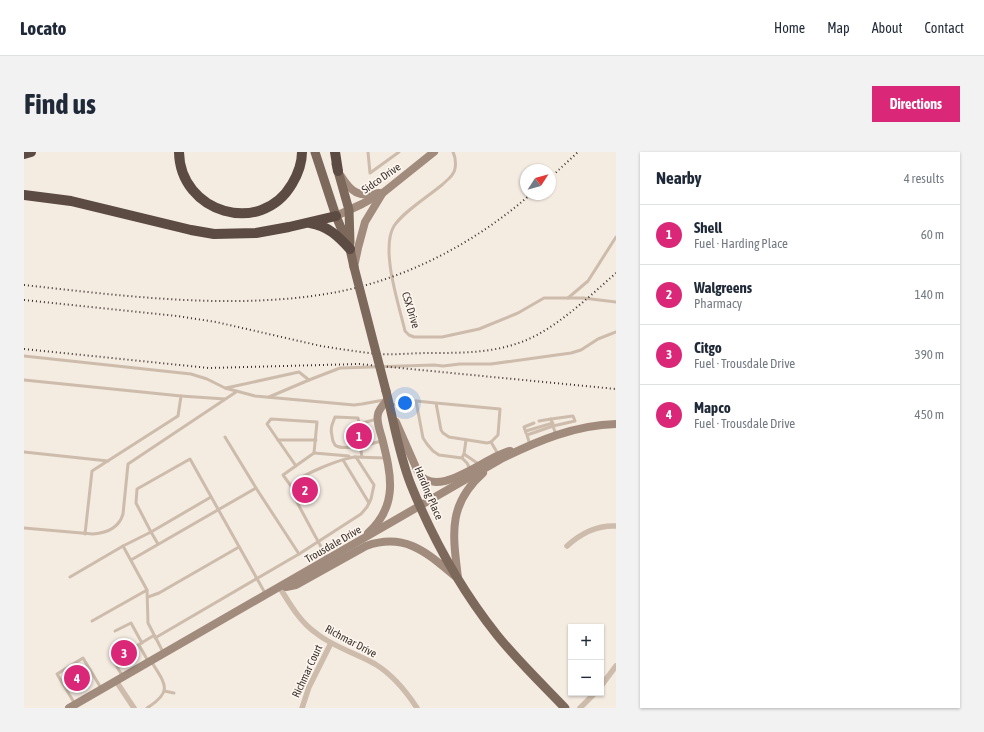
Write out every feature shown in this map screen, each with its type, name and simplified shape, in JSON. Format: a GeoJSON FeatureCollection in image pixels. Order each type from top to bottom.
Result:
{"type":"FeatureCollection","features":[{"type":"Feature","properties":{"kind":"highway"},"geometry":{"type":"LineString","coordinates":[[24,154],[31,152]]}},
{"type":"Feature","properties":{"kind":"highway"},"geometry":{"type":"LineString","coordinates":[[179,152],[181,169],[186,180],[200,199],[223,211],[243,213],[262,209],[273,204],[283,196],[297,175],[302,152]]}},
{"type":"Feature","properties":{"kind":"highway"},"geometry":{"type":"LineString","coordinates":[[335,152],[338,171]]}},
{"type":"Feature","properties":{"kind":"highway"},"geometry":{"type":"LineString","coordinates":[[24,195],[71,202],[214,234],[256,233],[336,216]]}},
{"type":"Feature","properties":{"kind":"highway"},"geometry":{"type":"LineString","coordinates":[[308,222],[327,228],[354,248]]}},
{"type":"Feature","properties":{"kind":"main road","name":"Harding Place"},"geometry":{"type":"LineString","coordinates":[[315,152],[336,216],[354,248]]}},
{"type":"Feature","properties":{"kind":"main road","name":"Harding Place"},"geometry":{"type":"LineString","coordinates":[[332,152],[349,210],[354,248],[354,267],[406,472],[434,534],[458,579],[479,611],[500,638],[565,708]]}},
{"type":"Feature","properties":{"kind":"street","name":"Sidco Drive"},"geometry":{"type":"LineString","coordinates":[[336,216],[385,191],[434,152]]}},
{"type":"Feature","properties":{"kind":"street"},"geometry":{"type":"LineString","coordinates":[[338,171],[350,188],[359,194],[370,195],[385,191]]}},
{"type":"Feature","properties":{"kind":"street"},"geometry":{"type":"LineString","coordinates":[[354,248],[365,222],[385,191]]}},
{"type":"Feature","properties":{"kind":"street"},"geometry":{"type":"LineString","coordinates":[[359,542],[377,524],[387,504],[391,480],[377,419],[379,411],[389,401],[415,466],[422,478],[428,481],[441,483],[456,478],[472,472],[480,465],[500,455]]}},
{"type":"Feature","properties":{"kind":"street","name":"Trousdale Drive"},"geometry":{"type":"LineString","coordinates":[[72,706],[359,542],[472,472],[493,464],[500,455],[556,435],[588,427],[616,424]]}},
{"type":"Feature","properties":{"kind":"street"},"geometry":{"type":"LineString","coordinates":[[458,579],[454,536],[456,515],[468,490],[493,464]]}},
{"type":"Feature","properties":{"kind":"street"},"geometry":{"type":"LineString","coordinates":[[567,546],[581,534],[588,531],[603,526],[616,526]]}},
{"type":"Feature","properties":{"kind":"street"},"geometry":{"type":"LineString","coordinates":[[280,588],[296,585],[366,546],[389,541],[403,542],[421,550],[458,579]]}},
{"type":"Feature","properties":{"kind":"street","name":"Richmar Drive"},"geometry":{"type":"LineString","coordinates":[[280,588],[295,611],[315,633],[331,643],[360,656],[382,669],[400,684],[417,708]]}},
{"type":"Feature","properties":{"kind":"street","name":"Richmar Court"},"geometry":{"type":"LineString","coordinates":[[302,708],[309,687],[331,643]]}},
{"type":"Feature","properties":{"kind":"street"},"geometry":{"type":"LineString","coordinates":[[604,682],[616,666]]}},
{"type":"Feature","properties":{"kind":"street"},"geometry":{"type":"LineString","coordinates":[[119,679],[134,708]]}},
{"type":"Feature","properties":{"kind":"street"},"geometry":{"type":"LineString","coordinates":[[580,708],[592,696]]}},
{"type":"Feature","properties":{"kind":"lane"},"geometry":{"type":"LineString","coordinates":[[368,152],[370,173],[399,152]]}},
{"type":"Feature","properties":{"kind":"lane","name":"CSX Drive"},"geometry":{"type":"LineString","coordinates":[[453,152],[456,163],[452,176],[402,216],[390,234],[389,252],[392,276],[405,331],[409,335],[414,337],[442,337],[479,329],[518,313],[544,298],[583,298],[616,302]]}},
{"type":"Feature","properties":{"kind":"lane"},"geometry":{"type":"LineString","coordinates":[[568,298],[588,281],[616,237]]}},
{"type":"Feature","properties":{"kind":"lane"},"geometry":{"type":"LineString","coordinates":[[267,398],[340,368],[491,364],[559,355],[581,350],[598,339],[616,332]]}},
{"type":"Feature","properties":{"kind":"lane"},"geometry":{"type":"LineString","coordinates":[[24,356],[181,373],[207,378],[236,392],[267,398],[354,405],[389,401],[436,402],[500,409],[498,435],[491,442],[487,443],[449,437],[441,430],[436,402]]}},
{"type":"Feature","properties":{"kind":"lane"},"geometry":{"type":"LineString","coordinates":[[225,388],[299,372],[309,380]]}},
{"type":"Feature","properties":{"kind":"lane"},"geometry":{"type":"LineString","coordinates":[[24,380],[225,399]]}},
{"type":"Feature","properties":{"kind":"lane"},"geometry":{"type":"LineString","coordinates":[[24,528],[85,534],[104,532],[114,528],[121,521],[123,514],[128,464],[236,392]]}},
{"type":"Feature","properties":{"kind":"lane"},"geometry":{"type":"LineString","coordinates":[[85,534],[92,471],[178,416],[181,396]]}},
{"type":"Feature","properties":{"kind":"lane"},"geometry":{"type":"LineString","coordinates":[[416,402],[423,438],[427,444],[439,455],[462,458],[472,472]]}},
{"type":"Feature","properties":{"kind":"lane"},"geometry":{"type":"LineString","coordinates":[[526,433],[553,425],[575,421],[573,416],[539,421]]}},
{"type":"Feature","properties":{"kind":"lane"},"geometry":{"type":"LineString","coordinates":[[364,445],[358,418],[335,417],[330,428],[335,445],[340,447],[360,446],[383,441]]}},
{"type":"Feature","properties":{"kind":"lane"},"geometry":{"type":"LineString","coordinates":[[296,466],[266,424],[271,419],[317,422],[314,453]]}},
{"type":"Feature","properties":{"kind":"lane"},"geometry":{"type":"LineString","coordinates":[[360,424],[377,419]]}},
{"type":"Feature","properties":{"kind":"lane"},"geometry":{"type":"LineString","coordinates":[[551,419],[556,435]]}},
{"type":"Feature","properties":{"kind":"lane"},"geometry":{"type":"LineString","coordinates":[[527,446],[524,427],[534,423]]}},
{"type":"Feature","properties":{"kind":"lane"},"geometry":{"type":"LineString","coordinates":[[225,437],[299,554]]}},
{"type":"Feature","properties":{"kind":"lane"},"geometry":{"type":"LineString","coordinates":[[278,440],[316,440]]}},
{"type":"Feature","properties":{"kind":"lane"},"geometry":{"type":"LineString","coordinates":[[462,458],[466,440]]}},
{"type":"Feature","properties":{"kind":"lane"},"geometry":{"type":"LineString","coordinates":[[491,442],[500,455]]}},
{"type":"Feature","properties":{"kind":"lane"},"geometry":{"type":"LineString","coordinates":[[360,446],[362,457]]}},
{"type":"Feature","properties":{"kind":"lane"},"geometry":{"type":"LineString","coordinates":[[24,452],[108,461]]}},
{"type":"Feature","properties":{"kind":"lane"},"geometry":{"type":"LineString","coordinates":[[328,560],[292,493],[291,486],[283,475],[314,453],[387,458]]}},
{"type":"Feature","properties":{"kind":"lane"},"geometry":{"type":"LineString","coordinates":[[464,454],[480,465]]}},
{"type":"Feature","properties":{"kind":"lane"},"geometry":{"type":"LineString","coordinates":[[291,486],[302,477],[343,460],[356,457]]}},
{"type":"Feature","properties":{"kind":"lane"},"geometry":{"type":"LineString","coordinates":[[119,679],[113,660],[257,579],[358,517],[369,503],[374,485],[356,457]]}},
{"type":"Feature","properties":{"kind":"lane"},"geometry":{"type":"LineString","coordinates":[[158,544],[136,503],[138,489],[190,459],[266,595]]}},
{"type":"Feature","properties":{"kind":"lane"},"geometry":{"type":"LineString","coordinates":[[343,460],[369,503]]}},
{"type":"Feature","properties":{"kind":"lane"},"geometry":{"type":"LineString","coordinates":[[131,560],[256,488]]}},
{"type":"Feature","properties":{"kind":"lane"},"geometry":{"type":"LineString","coordinates":[[70,577],[122,546],[151,532],[211,497]]}},
{"type":"Feature","properties":{"kind":"lane"},"geometry":{"type":"LineString","coordinates":[[122,546],[147,590],[147,620],[149,627],[164,654]]}},
{"type":"Feature","properties":{"kind":"lane"},"geometry":{"type":"LineString","coordinates":[[148,598],[239,546]]}},
{"type":"Feature","properties":{"kind":"lane"},"geometry":{"type":"LineString","coordinates":[[92,621],[147,590]]}},
{"type":"Feature","properties":{"kind":"lane"},"geometry":{"type":"LineString","coordinates":[[115,631],[130,623],[150,662],[163,681],[164,692],[159,700],[147,708]]}},
{"type":"Feature","properties":{"kind":"lane"},"geometry":{"type":"LineString","coordinates":[[72,706],[57,674],[83,658],[102,689]]}},
{"type":"Feature","properties":{"kind":"lane"},"geometry":{"type":"LineString","coordinates":[[164,692],[174,693]]}},
{"type":"Feature","properties":{"kind":"railway"},"geometry":{"type":"LineString","coordinates":[[556,172],[578,152]]}},
{"type":"Feature","properties":{"kind":"railway"},"geometry":{"type":"LineString","coordinates":[[24,285],[141,297],[220,301],[299,298],[337,292],[390,278],[440,256],[488,228],[524,200]]}},
{"type":"Feature","properties":{"kind":"railway"},"geometry":{"type":"LineString","coordinates":[[24,300],[177,316],[216,322],[321,346],[378,354],[458,353],[498,349],[524,341],[537,335],[548,329],[568,314],[616,273]]}},
{"type":"Feature","properties":{"kind":"railway"},"geometry":{"type":"LineString","coordinates":[[24,349],[209,368],[359,364],[616,389]]}},
{"type":"Feature","properties":{"kind":"place","name":"Shell"},"geometry":{"type":"Point","coordinates":[359,436]}},
{"type":"Feature","properties":{"kind":"place","name":"Walgreens"},"geometry":{"type":"Point","coordinates":[305,490]}},
{"type":"Feature","properties":{"kind":"place","name":"Citgo"},"geometry":{"type":"Point","coordinates":[124,653]}},
{"type":"Feature","properties":{"kind":"place","name":"Mapco"},"geometry":{"type":"Point","coordinates":[77,678]}}]}
